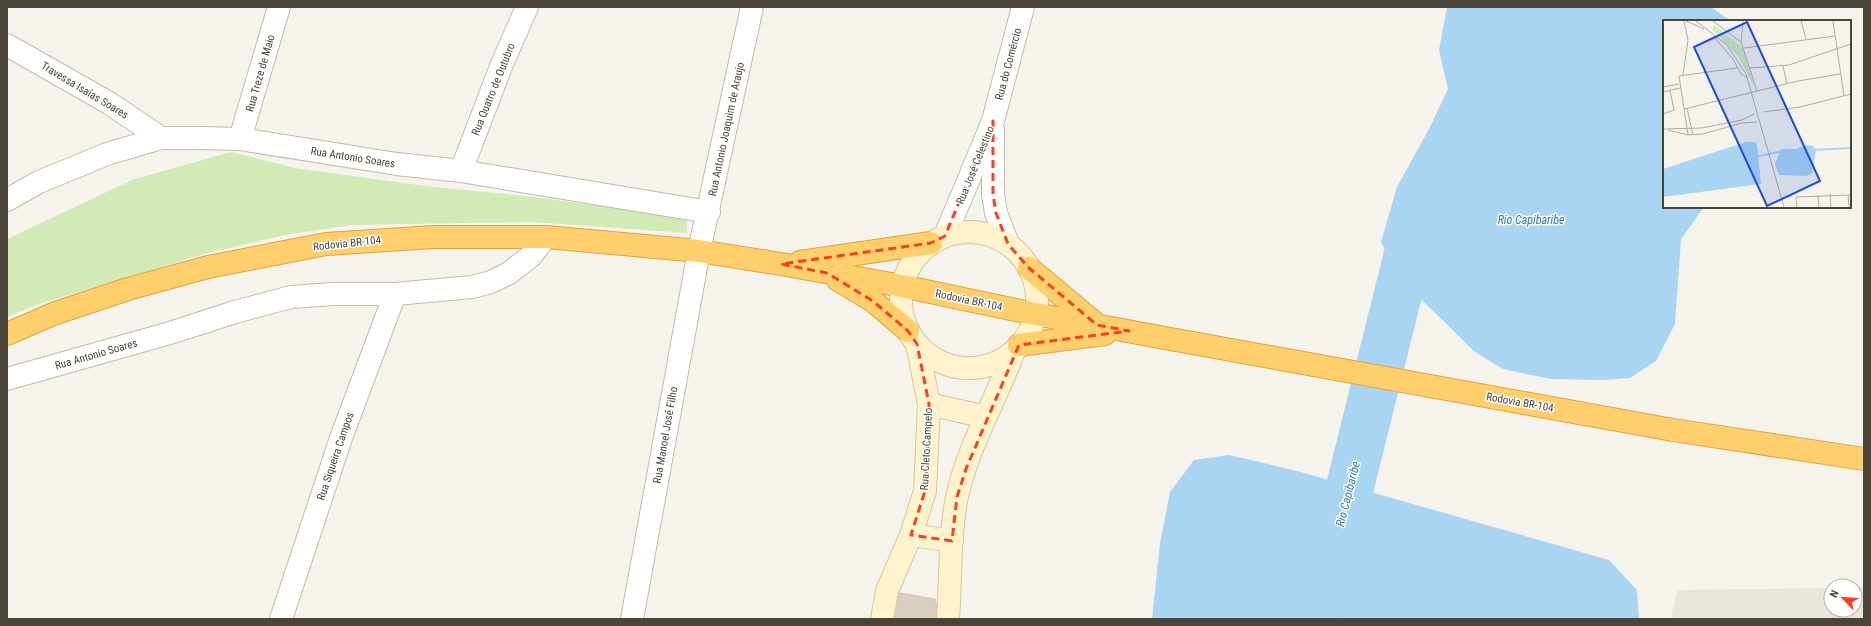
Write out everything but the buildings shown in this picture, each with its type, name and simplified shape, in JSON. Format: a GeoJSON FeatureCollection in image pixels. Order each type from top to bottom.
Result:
{"type":"FeatureCollection","features":[{"type":"Feature","properties":{"kind":"highway","name":"Rodovia BR-104"},"geometry":{"type":"LineString","coordinates":[[7,334],[53,314],[128,289],[208,267],[326,244],[433,237],[546,237],[699,251],[781,264],[902,286],[1035,314],[1673,430],[1864,459]]}},
{"type":"Feature","properties":{"kind":"highway"},"geometry":{"type":"LineString","coordinates":[[781,264],[938,239]]}},
{"type":"Feature","properties":{"kind":"highway"},"geometry":{"type":"LineString","coordinates":[[1029,268],[1097,325]]}},
{"type":"Feature","properties":{"kind":"highway"},"geometry":{"type":"LineString","coordinates":[[827,273],[873,301],[912,338]]}},
{"type":"Feature","properties":{"kind":"highway"},"geometry":{"type":"LineString","coordinates":[[1016,348],[1129,331]]}},
{"type":"Feature","properties":{"kind":"street","name":"Rua Treze de Maio"},"geometry":{"type":"LineString","coordinates":[[240,139],[279,7]]}},
{"type":"Feature","properties":{"kind":"street","name":"Rua Quatro de Outubro"},"geometry":{"type":"LineString","coordinates":[[461,171],[502,64],[527,7]]}},
{"type":"Feature","properties":{"kind":"street","name":"Rua Antonio Joaquim de Araujo"},"geometry":{"type":"LineString","coordinates":[[699,251],[709,212],[752,7]]}},
{"type":"Feature","properties":{"kind":"street","name":"Rua do Comércio"},"geometry":{"type":"LineString","coordinates":[[993,121],[1023,7]]}},
{"type":"Feature","properties":{"kind":"street","name":"Travessa Isaías Soares"},"geometry":{"type":"LineString","coordinates":[[7,44],[109,103],[161,138]]}},
{"type":"Feature","properties":{"kind":"street","name":"Rua José Celestino"},"geometry":{"type":"LineString","coordinates":[[938,239],[993,121]]}},
{"type":"Feature","properties":{"kind":"street","name":"Rua José Celestino"},"geometry":{"type":"LineString","coordinates":[[993,121],[994,194],[996,213],[1008,244]]}},
{"type":"Feature","properties":{"kind":"street","name":"Rua Antonio Soares"},"geometry":{"type":"LineString","coordinates":[[7,200],[39,182],[107,154],[161,138],[240,139],[397,164],[461,171],[709,212]]}},
{"type":"Feature","properties":{"kind":"street"},"geometry":{"type":"LineString","coordinates":[[938,239],[961,232],[978,232],[994,236],[1008,244],[1020,255],[1029,268],[1035,284],[1036,300],[1035,314],[1028,332],[1016,348],[1002,384],[986,417],[957,497],[952,541],[948,619]]}},
{"type":"Feature","properties":{"kind":"street","name":"Rua Antonio Soares"},"geometry":{"type":"LineString","coordinates":[[7,379],[291,297],[333,294],[395,294],[472,287],[491,282],[509,273],[531,256],[546,237]]}},
{"type":"Feature","properties":{"kind":"street","name":"Rua Cleto Campelo"},"geometry":{"type":"LineString","coordinates":[[882,619],[887,591],[911,535],[924,490],[929,404],[912,338],[902,316],[902,286],[909,268],[918,254],[938,239]]}},
{"type":"Feature","properties":{"kind":"street","name":"Rua Manoel José Filho"},"geometry":{"type":"LineString","coordinates":[[632,619],[699,251]]}},
{"type":"Feature","properties":{"kind":"street","name":"Rua Siqueira Campos"},"geometry":{"type":"LineString","coordinates":[[281,619],[341,438],[395,294]]}},
{"type":"Feature","properties":{"kind":"street"},"geometry":{"type":"LineString","coordinates":[[912,338],[929,356],[944,363],[959,367],[976,368],[992,364],[1016,348]]}},
{"type":"Feature","properties":{"kind":"street"},"geometry":{"type":"LineString","coordinates":[[929,404],[986,417]]}},
{"type":"Feature","properties":{"kind":"street"},"geometry":{"type":"LineString","coordinates":[[911,535],[952,541]]}},
{"type":"Feature","properties":{"kind":"highlighted area"},"geometry":{"type":"Polygon","coordinates":[[[993,121],[993,194],[996,213],[1008,244],[1029,268],[1097,325],[1129,331],[1019,345],[966,469],[957,497],[952,541],[911,535],[925,491],[929,404],[917,344],[908,331],[873,301],[827,273],[781,264],[931,243],[945,236],[993,121]]]}},
{"type":"Feature","properties":{"kind":"shaded area"},"geometry":{"type":"Polygon","coordinates":[[[1864,587],[1864,619],[1671,619],[1677,590],[1823,588],[1823,618],[1863,618],[1864,587]]]}},
{"type":"Feature","properties":{"kind":"green space"},"geometry":{"type":"Polygon","coordinates":[[[231,152],[294,168],[433,187],[534,197],[687,218],[687,233],[532,222],[352,225],[285,235],[208,253],[36,305],[7,317],[7,239],[132,180],[231,152]]]}},
{"type":"Feature","properties":{"kind":"water","name":"Rio Capibaribe"},"geometry":{"type":"Polygon","coordinates":[[[1447,7],[1711,7],[1730,20],[1663,20],[1663,208],[1703,208],[1681,239],[1675,324],[1656,361],[1630,378],[1603,380],[1551,379],[1503,369],[1475,352],[1398,274],[1381,242],[1397,187],[1429,129],[1448,89],[1439,50],[1447,7]]]}},
{"type":"Feature","properties":{"kind":"water","name":"Rio Capibaribe"},"geometry":{"type":"Polygon","coordinates":[[[1229,455],[1297,471],[1609,560],[1637,590],[1639,619],[1152,619],[1160,544],[1170,492],[1194,460],[1229,455]]]}},
{"type":"Feature","properties":{"kind":"waterway","name":"Rio Capibaribe"},"geometry":{"type":"LineString","coordinates":[[1317,619],[1418,214]]}}]}
